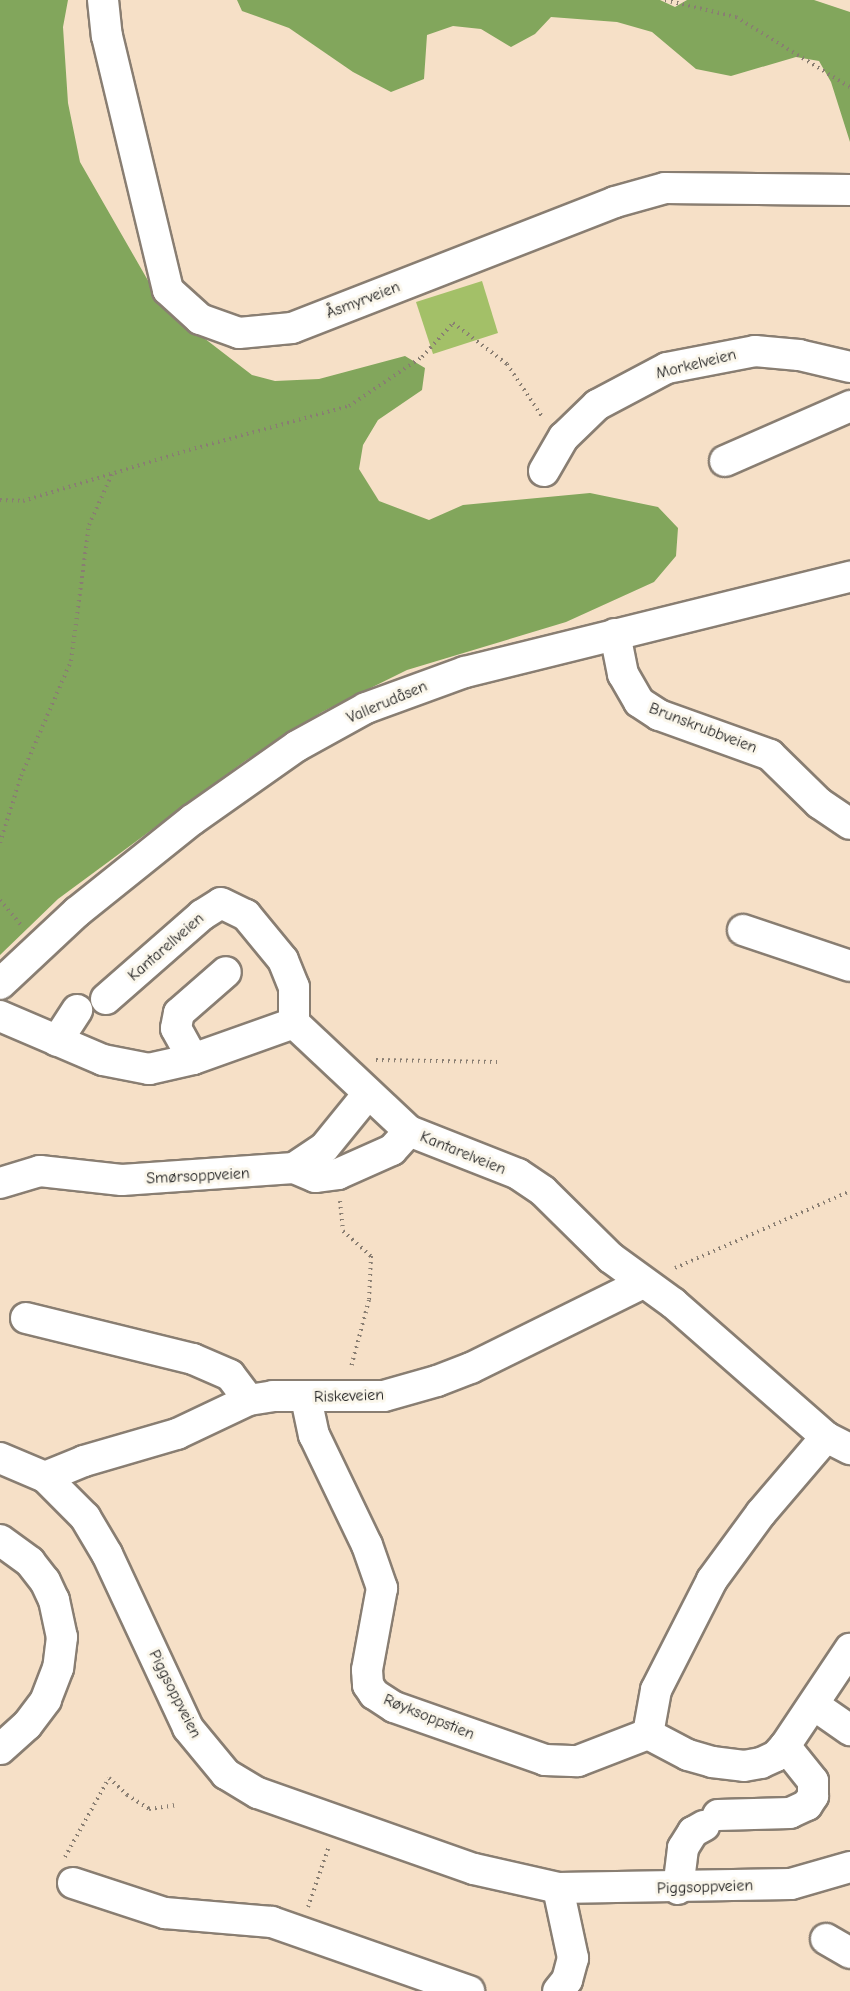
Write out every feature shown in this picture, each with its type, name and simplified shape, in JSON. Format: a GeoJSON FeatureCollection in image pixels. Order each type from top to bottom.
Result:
{"type":"FeatureCollection","features":[{"type":"Feature","properties":{"kind":"street","name":"Åsmyrveien"},"geometry":{"type":"LineString","coordinates":[[104,2],[107,36],[168,290],[200,319],[238,333],[292,328],[615,202],[665,188],[850,190]]}},
{"type":"Feature","properties":{"kind":"street","name":"Morkelveien"},"geometry":{"type":"LineString","coordinates":[[544,471],[564,437],[597,405],[667,368],[755,351],[799,355],[850,367]]}},
{"type":"Feature","properties":{"kind":"street"},"geometry":{"type":"LineString","coordinates":[[725,461],[850,406]]}},
{"type":"Feature","properties":{"kind":"street","name":"Vallerudåsen"},"geometry":{"type":"LineString","coordinates":[[0,984],[77,912],[192,820],[245,781],[331,726],[376,704],[456,675],[850,577]]}},
{"type":"Feature","properties":{"kind":"street","name":"Brunskrubbveien"},"geometry":{"type":"LineString","coordinates":[[615,634],[623,674],[639,702],[658,715],[770,755],[819,803],[850,824]]}},
{"type":"Feature","properties":{"kind":"street","name":"Kantarellveien"},"geometry":{"type":"LineString","coordinates":[[106,999],[202,915],[221,903],[246,915],[283,960],[294,987],[294,1023]]}},
{"type":"Feature","properties":{"kind":"street"},"geometry":{"type":"LineString","coordinates":[[743,930],[850,966]]}},
{"type":"Feature","properties":{"kind":"street"},"geometry":{"type":"LineString","coordinates":[[193,1059],[176,1029],[179,1013],[225,972]]}},
{"type":"Feature","properties":{"kind":"street"},"geometry":{"type":"LineString","coordinates":[[57,1041],[77,1010]]}},
{"type":"Feature","properties":{"kind":"street"},"geometry":{"type":"LineString","coordinates":[[0,1016],[57,1041],[135,1069],[193,1059],[294,1023]]}},
{"type":"Feature","properties":{"kind":"street","name":"Kantarelveien"},"geometry":{"type":"LineString","coordinates":[[294,1023],[334,1059],[367,1095],[409,1131],[518,1174],[543,1191],[611,1258],[673,1302],[838,1443]]}},
{"type":"Feature","properties":{"kind":"street","name":"Smørsoppveien"},"geometry":{"type":"LineString","coordinates":[[0,1183],[40,1170],[122,1180],[294,1168],[324,1148],[367,1095]]}},
{"type":"Feature","properties":{"kind":"street"},"geometry":{"type":"LineString","coordinates":[[294,1168],[315,1177],[338,1174],[392,1150],[409,1131]]}},
{"type":"Feature","properties":{"kind":"street","name":"Riskeveien"},"geometry":{"type":"LineString","coordinates":[[45,1478],[84,1461],[177,1434],[249,1400],[384,1396],[471,1368],[644,1283]]}},
{"type":"Feature","properties":{"kind":"street"},"geometry":{"type":"LineString","coordinates":[[26,1318],[193,1359],[230,1375],[249,1400]]}},
{"type":"Feature","properties":{"kind":"street","name":"Røyksoppstien"},"geometry":{"type":"LineString","coordinates":[[306,1398],[314,1435],[367,1545],[382,1588],[367,1670],[368,1685],[374,1694],[394,1707],[545,1760],[578,1761],[648,1734]]}},
{"type":"Feature","properties":{"kind":"street"},"geometry":{"type":"LineString","coordinates":[[838,1443],[761,1513],[712,1580],[656,1690],[648,1734],[688,1755],[744,1766],[776,1756],[814,1705],[850,1649]]}},
{"type":"Feature","properties":{"kind":"street","name":"Piggsoppveien"},"geometry":{"type":"LineString","coordinates":[[0,1458],[45,1478],[73,1502],[96,1534],[188,1728],[226,1774],[278,1801],[464,1866],[558,1888],[678,1889],[791,1884],[850,1867]]}},
{"type":"Feature","properties":{"kind":"street"},"geometry":{"type":"LineString","coordinates":[[0,1540],[30,1562],[45,1581],[54,1600],[62,1637],[58,1668],[46,1700],[27,1725],[0,1749]]}},
{"type":"Feature","properties":{"kind":"street"},"geometry":{"type":"LineString","coordinates":[[814,1705],[850,1731]]}},
{"type":"Feature","properties":{"kind":"street"},"geometry":{"type":"LineString","coordinates":[[678,1889],[683,1848],[693,1832],[711,1821],[790,1813],[807,1805],[813,1796],[813,1780],[785,1746]]}},
{"type":"Feature","properties":{"kind":"street"},"geometry":{"type":"LineString","coordinates":[[73,1883],[165,1913],[272,1922],[470,1991]]}},
{"type":"Feature","properties":{"kind":"street"},"geometry":{"type":"LineString","coordinates":[[558,1888],[573,1958],[567,1980],[558,1991]]}},
{"type":"Feature","properties":{"kind":"path"},"geometry":{"type":"LineString","coordinates":[[665,0],[736,17],[850,87]]}},
{"type":"Feature","properties":{"kind":"path"},"geometry":{"type":"LineString","coordinates":[[0,500],[23,501],[112,473],[349,406],[422,357],[453,323],[507,364],[536,412]]}},
{"type":"Feature","properties":{"kind":"path"},"geometry":{"type":"LineString","coordinates":[[0,843],[21,776],[71,661],[89,525],[112,473]]}},
{"type":"Feature","properties":{"kind":"path"},"geometry":{"type":"LineString","coordinates":[[334,1059],[497,1062]]}},
{"type":"Feature","properties":{"kind":"path"},"geometry":{"type":"LineString","coordinates":[[338,1174],[343,1231],[371,1256],[369,1300],[351,1364],[348,1398]]}},
{"type":"Feature","properties":{"kind":"path"},"geometry":{"type":"LineString","coordinates":[[644,1283],[850,1191]]}},
{"type":"Feature","properties":{"kind":"path"},"geometry":{"type":"LineString","coordinates":[[70,1847],[109,1778],[127,1796],[148,1809],[177,1804]]}},
{"type":"Feature","properties":{"kind":"path"},"geometry":{"type":"LineString","coordinates":[[313,1894],[323,1865]]}},
{"type":"Feature","properties":{"kind":"green space"},"geometry":{"type":"Polygon","coordinates":[[[0,0],[68,0],[63,27],[68,103],[80,162],[150,284],[191,328],[252,375],[275,381],[319,379],[405,356],[425,368],[422,390],[378,420],[363,445],[359,469],[379,501],[429,520],[463,505],[590,493],[658,507],[678,528],[676,556],[654,582],[566,622],[407,670],[322,712],[245,761],[58,899],[0,955],[0,0]]]}},
{"type":"Feature","properties":{"kind":"green space"},"geometry":{"type":"Polygon","coordinates":[[[237,0],[660,0],[675,7],[687,0],[814,0],[850,12],[850,142],[831,82],[819,61],[796,57],[731,76],[696,69],[652,32],[617,22],[551,17],[535,34],[511,47],[481,29],[453,26],[427,35],[424,79],[391,92],[353,72],[289,28],[242,11],[237,0]]]}},
{"type":"Feature","properties":{"kind":"green space"},"geometry":{"type":"Polygon","coordinates":[[[482,281],[498,333],[433,354],[416,302],[482,281]]]}}]}
